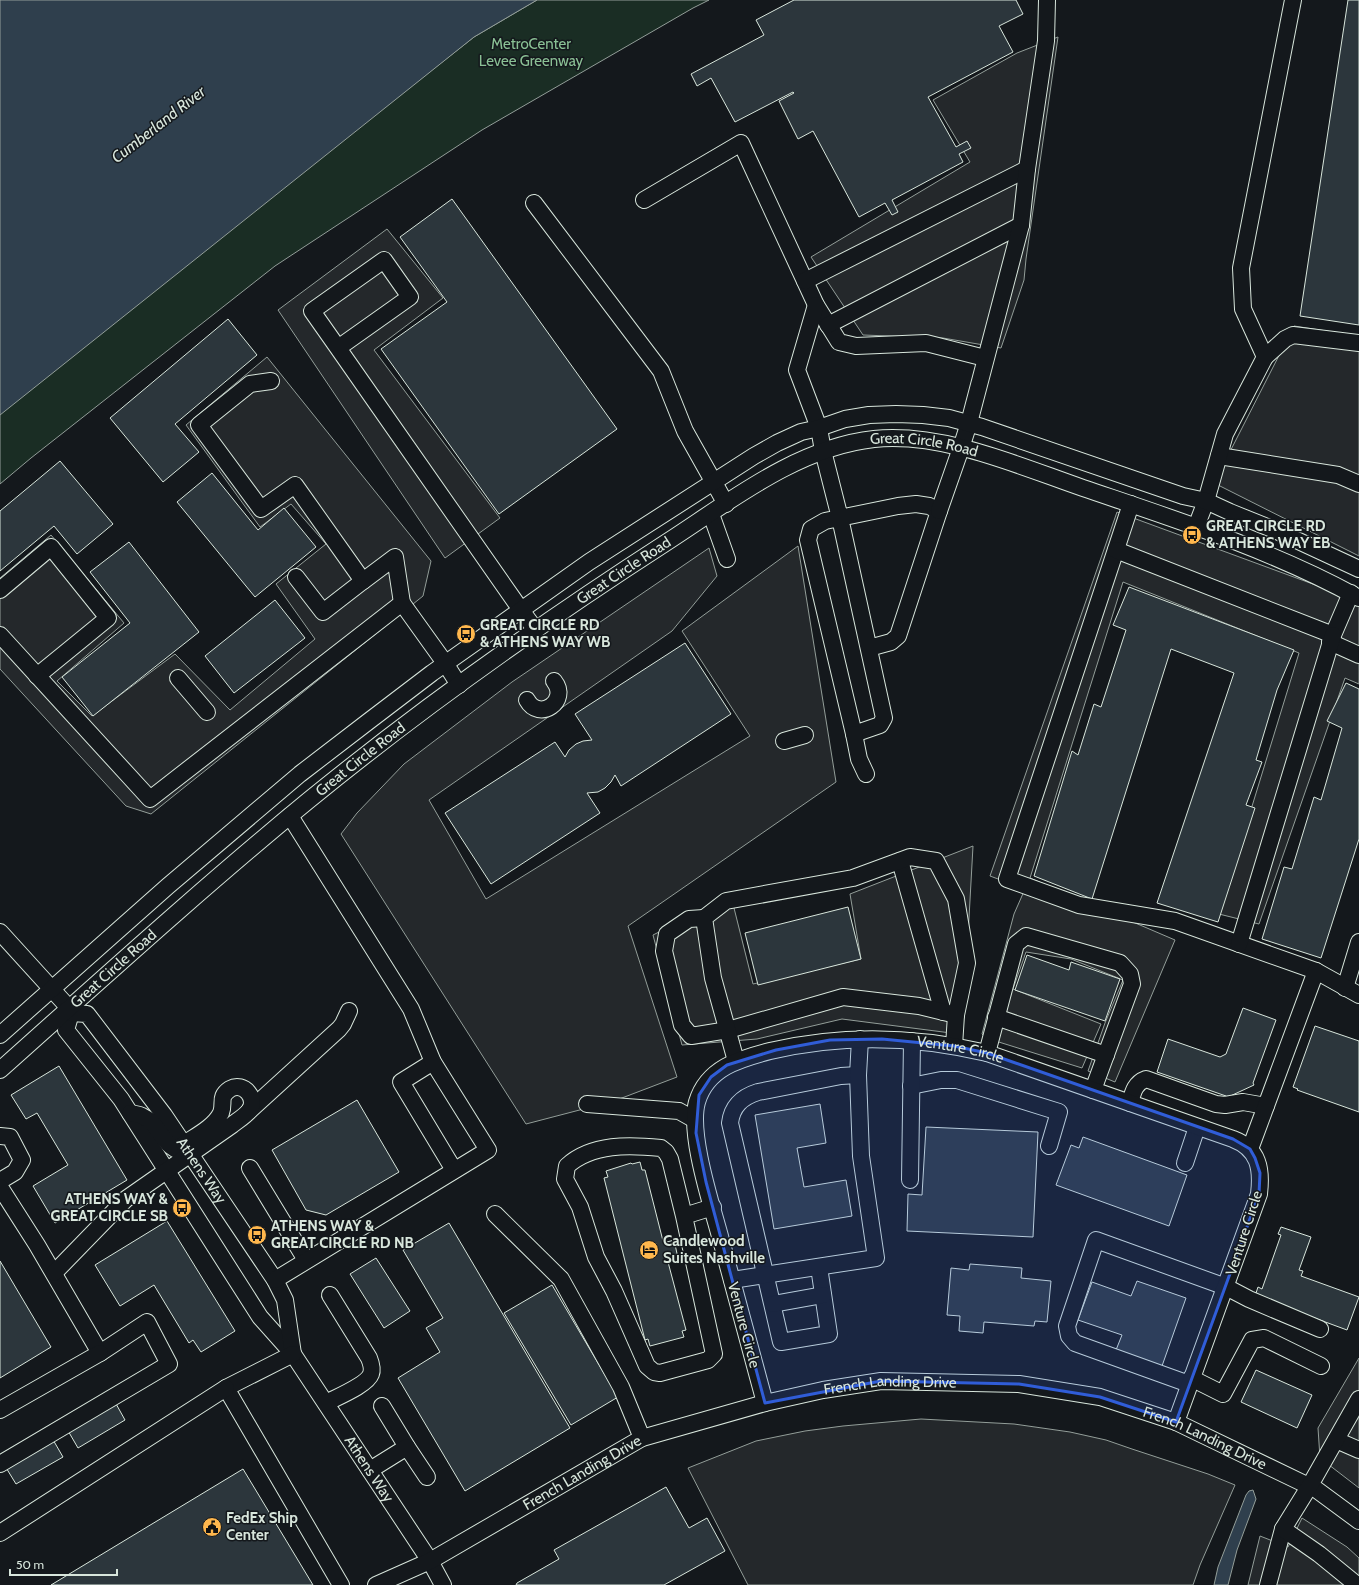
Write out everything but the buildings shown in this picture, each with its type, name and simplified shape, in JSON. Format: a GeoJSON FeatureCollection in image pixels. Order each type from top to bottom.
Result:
{"type":"FeatureCollection","features":[{"type":"Feature","properties":{"kind":"street"},"geometry":{"type":"LineString","coordinates":[[869,648],[891,642],[898,636],[939,511],[962,448],[969,423],[1021,225],[1027,168],[1046,41],[1047,0]]}},
{"type":"Feature","properties":{"kind":"street"},"geometry":{"type":"LineString","coordinates":[[1265,357],[1243,309],[1241,268],[1293,0]]}},
{"type":"Feature","properties":{"kind":"street"},"geometry":{"type":"LineString","coordinates":[[644,200],[741,143],[816,305],[839,342],[856,346],[926,343],[985,358]]}},
{"type":"Feature","properties":{"kind":"street"},"geometry":{"type":"LineString","coordinates":[[805,281],[1027,168]]}},
{"type":"Feature","properties":{"kind":"street"},"geometry":{"type":"LineString","coordinates":[[534,203],[661,371],[685,431],[726,504]]}},
{"type":"Feature","properties":{"kind":"street"},"geometry":{"type":"LineString","coordinates":[[828,325],[1021,225]]}},
{"type":"Feature","properties":{"kind":"street"},"geometry":{"type":"LineString","coordinates":[[338,348],[410,297],[384,260],[312,311],[535,629]]}},
{"type":"Feature","properties":{"kind":"street"},"geometry":{"type":"LineString","coordinates":[[816,305],[797,370],[819,428],[822,451],[840,518],[884,718],[880,725],[854,734]]}},
{"type":"Feature","properties":{"kind":"street"},"geometry":{"type":"LineString","coordinates":[[1196,527],[1206,501],[1225,434],[1265,357],[1293,335],[1359,343]]}},
{"type":"Feature","properties":{"kind":"street"},"geometry":{"type":"LineString","coordinates":[[271,381],[250,384],[199,426],[261,509],[295,485],[364,581]]}},
{"type":"Feature","properties":{"kind":"street","name":"Great Circle Road"},"geometry":{"type":"LineString","coordinates":[[0,1035],[168,886],[300,774],[446,664],[589,562],[777,443],[802,432],[845,419],[869,415],[923,415],[969,423],[1183,496],[1206,501],[1277,531],[1359,569]]}},
{"type":"Feature","properties":{"kind":"street","name":"Great Circle Road"},"geometry":{"type":"LineString","coordinates":[[0,1070],[70,1011],[194,898],[290,816],[393,734],[535,629],[771,476],[797,461],[822,451],[873,439],[898,438],[942,443],[962,448],[1196,527],[1309,572],[1355,596]]}},
{"type":"Feature","properties":{"kind":"street"},"geometry":{"type":"LineString","coordinates":[[1218,456],[1338,475],[1359,484]]}},
{"type":"Feature","properties":{"kind":"street"},"geometry":{"type":"LineString","coordinates":[[866,774],[860,759],[808,540],[811,529],[825,521],[898,506],[916,504],[929,506],[939,511]]}},
{"type":"Feature","properties":{"kind":"street"},"geometry":{"type":"LineString","coordinates":[[1131,504],[1007,879],[1079,905],[1175,921],[1304,966],[1359,995]]}},
{"type":"Feature","properties":{"kind":"street"},"geometry":{"type":"LineString","coordinates":[[711,514],[727,559]]}},
{"type":"Feature","properties":{"kind":"street"},"geometry":{"type":"LineString","coordinates":[[0,590],[51,547],[108,618],[37,676]]}},
{"type":"Feature","properties":{"kind":"street"},"geometry":{"type":"LineString","coordinates":[[1116,550],[1332,638],[1359,655]]}},
{"type":"Feature","properties":{"kind":"street"},"geometry":{"type":"LineString","coordinates":[[296,577],[323,612],[395,557],[402,603],[446,664],[459,685]]}},
{"type":"Feature","properties":{"kind":"street"},"geometry":{"type":"LineString","coordinates":[[1239,944],[1332,638],[1355,596]]}},
{"type":"Feature","properties":{"kind":"street"},"geometry":{"type":"LineString","coordinates":[[0,635],[150,799],[402,603]]}},
{"type":"Feature","properties":{"kind":"street"},"geometry":{"type":"LineString","coordinates":[[178,678],[207,712]]}},
{"type":"Feature","properties":{"kind":"street"},"geometry":{"type":"LineString","coordinates":[[527,700],[532,706],[539,709],[553,706],[559,694],[558,687],[554,681]]}},
{"type":"Feature","properties":{"kind":"street"},"geometry":{"type":"LineString","coordinates":[[784,741],[805,735]]}},
{"type":"Feature","properties":{"kind":"street"},"geometry":{"type":"LineString","coordinates":[[275,1280],[488,1150],[433,1062],[411,1009],[290,816]]}},
{"type":"Feature","properties":{"kind":"street"},"geometry":{"type":"LineString","coordinates":[[910,857],[936,861],[956,899],[967,963],[949,1013],[919,1006],[843,997],[728,1030],[691,1036],[682,1025],[664,951],[667,934],[689,919],[704,918],[726,901],[853,878],[910,857]]}},
{"type":"Feature","properties":{"kind":"street"},"geometry":{"type":"LineString","coordinates":[[900,861],[949,1013],[954,1046]]}},
{"type":"Feature","properties":{"kind":"street"},"geometry":{"type":"LineString","coordinates":[[704,918],[713,978],[736,1061]]}},
{"type":"Feature","properties":{"kind":"street"},"geometry":{"type":"LineString","coordinates":[[0,932],[70,1011]]}},
{"type":"Feature","properties":{"kind":"street"},"geometry":{"type":"LineString","coordinates":[[987,1053],[1016,944],[1026,936],[1120,963],[1130,974],[1132,984],[1093,1090]]}},
{"type":"Feature","properties":{"kind":"street"},"geometry":{"type":"LineString","coordinates":[[1345,988],[1359,942]]}},
{"type":"Feature","properties":{"kind":"street"},"geometry":{"type":"LineString","coordinates":[[1250,1149],[1316,972]]}},
{"type":"Feature","properties":{"kind":"street","name":"Athens Way"},"geometry":{"type":"LineString","coordinates":[[293,1354],[285,1300],[275,1280],[164,1115],[86,1014],[70,1011],[66,1030],[121,1099],[260,1317],[293,1354],[430,1561],[443,1585]]}},
{"type":"Feature","properties":{"kind":"street"},"geometry":{"type":"LineString","coordinates":[[130,1114],[142,1116],[151,1122],[174,1150],[187,1149],[232,1125],[249,1111],[339,1029],[349,1011]]}},
{"type":"Feature","properties":{"kind":"street"},"geometry":{"type":"LineString","coordinates":[[996,1017],[1106,1055]]}},
{"type":"Feature","properties":{"kind":"street"},"geometry":{"type":"LineString","coordinates":[[732,1280],[876,1258],[860,1156],[858,1075],[860,1039]]}},
{"type":"Feature","properties":{"kind":"street","name":"Venture Circle"},"geometry":{"type":"LineString","coordinates":[[765,1403],[703,1171],[696,1133],[695,1120],[697,1102],[705,1084],[717,1072],[736,1061],[795,1046],[830,1040],[860,1039],[912,1041],[954,1046],[987,1053],[1242,1143],[1250,1149],[1260,1173],[1259,1194],[1176,1422]]}},
{"type":"Feature","properties":{"kind":"street"},"geometry":{"type":"LineString","coordinates":[[910,1180],[912,1041]]}},
{"type":"Feature","properties":{"kind":"street"},"geometry":{"type":"LineString","coordinates":[[433,1062],[401,1082],[454,1170]]}},
{"type":"Feature","properties":{"kind":"street"},"geometry":{"type":"LineString","coordinates":[[819,1267],[829,1334],[781,1342],[730,1123],[731,1114],[741,1100],[753,1094],[841,1076],[858,1075]]}},
{"type":"Feature","properties":{"kind":"street"},"geometry":{"type":"LineString","coordinates":[[1130,1103],[1134,1089],[1140,1081],[1146,1079],[1216,1104],[1225,1105],[1243,1102],[1266,1106]]}},
{"type":"Feature","properties":{"kind":"street"},"geometry":{"type":"LineString","coordinates":[[911,1086],[934,1081],[957,1080],[1059,1112],[1048,1146]]}},
{"type":"Feature","properties":{"kind":"street"},"geometry":{"type":"LineString","coordinates":[[54,1274],[126,1199],[167,1170],[216,1121],[222,1110],[222,1098],[226,1092],[236,1087],[243,1089],[250,1095],[252,1104],[249,1111]]}},
{"type":"Feature","properties":{"kind":"street"},"geometry":{"type":"LineString","coordinates":[[587,1104],[679,1111],[695,1120]]}},
{"type":"Feature","properties":{"kind":"street"},"geometry":{"type":"LineString","coordinates":[[1185,1163],[1197,1127]]}},
{"type":"Feature","properties":{"kind":"street"},"geometry":{"type":"LineString","coordinates":[[0,1136],[10,1138],[22,1160],[15,1172],[0,1181]]}},
{"type":"Feature","properties":{"kind":"street"},"geometry":{"type":"LineString","coordinates":[[606,1147],[661,1148],[666,1152],[670,1160],[684,1216],[714,1354],[708,1360],[660,1373],[654,1372],[647,1366],[614,1292],[596,1257],[580,1207],[566,1179],[567,1166],[573,1160],[590,1152],[606,1147]]}},
{"type":"Feature","properties":{"kind":"street"},"geometry":{"type":"LineString","coordinates":[[250,1168],[306,1260]]}},
{"type":"Feature","properties":{"kind":"street"},"geometry":{"type":"LineString","coordinates":[[0,1187],[54,1274],[100,1353]]}},
{"type":"Feature","properties":{"kind":"street"},"geometry":{"type":"LineString","coordinates":[[684,1216],[713,1207]]}},
{"type":"Feature","properties":{"kind":"street"},"geometry":{"type":"LineString","coordinates":[[495,1214],[561,1279],[621,1387],[642,1438]]}},
{"type":"Feature","properties":{"kind":"street"},"geometry":{"type":"LineString","coordinates":[[1320,1329],[1249,1299],[1226,1287],[1096,1240],[1067,1326],[1069,1336],[1075,1343],[1190,1381],[1223,1394],[1252,1340],[1264,1338],[1321,1366]]}},
{"type":"Feature","properties":{"kind":"street"},"geometry":{"type":"LineString","coordinates":[[326,1403],[364,1382],[372,1372],[369,1358],[330,1295]]}},
{"type":"Feature","properties":{"kind":"street"},"geometry":{"type":"LineString","coordinates":[[773,1304],[823,1295]]}},
{"type":"Feature","properties":{"kind":"street"},"geometry":{"type":"LineString","coordinates":[[0,1410],[100,1353],[148,1322],[168,1364],[0,1464]]}},
{"type":"Feature","properties":{"kind":"street"},"geometry":{"type":"LineString","coordinates":[[0,1533],[226,1388],[293,1354]]}},
{"type":"Feature","properties":{"kind":"street","name":"French Landing Drive"},"geometry":{"type":"LineString","coordinates":[[376,1585],[430,1561],[642,1438],[765,1403],[823,1390],[881,1381],[1020,1384],[1100,1397],[1176,1422],[1317,1490],[1359,1520]]}},
{"type":"Feature","properties":{"kind":"street"},"geometry":{"type":"LineString","coordinates":[[226,1388],[341,1585]]}},
{"type":"Feature","properties":{"kind":"street"},"geometry":{"type":"LineString","coordinates":[[1268,1585],[1283,1529],[1309,1487],[1359,1399]]}},
{"type":"Feature","properties":{"kind":"street"},"geometry":{"type":"LineString","coordinates":[[382,1406],[427,1477]]}},
{"type":"Feature","properties":{"kind":"street"},"geometry":{"type":"LineString","coordinates":[[1336,1440],[1359,1450]]}},
{"type":"Feature","properties":{"kind":"street"},"geometry":{"type":"LineString","coordinates":[[370,1470],[407,1447]]}},
{"type":"Feature","properties":{"kind":"street"},"geometry":{"type":"LineString","coordinates":[[1283,1529],[1357,1585]]}},
{"type":"Feature","properties":{"kind":"highlighted area"},"geometry":{"type":"Polygon","coordinates":[[[882,1039],[954,1046],[987,1053],[1233,1139],[1250,1149],[1255,1158],[1260,1173],[1259,1194],[1176,1422],[1100,1397],[1019,1384],[881,1381],[765,1403],[706,1182],[696,1133],[699,1095],[711,1077],[727,1065],[776,1050],[830,1040],[882,1039]]]}},
{"type":"Feature","properties":{"kind":"green space","name":"MetroCenter Levee Greenway"},"geometry":{"type":"Polygon","coordinates":[[[537,0],[709,0],[482,130],[275,266],[0,484],[0,409],[474,37],[537,0]]]}},
{"type":"Feature","properties":{"kind":"shaded area"},"geometry":{"type":"Polygon","coordinates":[[[1058,37],[1024,280],[1001,348],[943,338],[863,335],[811,257],[970,162],[933,100],[1017,53],[1058,37]]]}},
{"type":"Feature","properties":{"kind":"shaded area"},"geometry":{"type":"Polygon","coordinates":[[[387,229],[443,298],[374,350],[500,518],[445,558],[278,310],[387,229]]]}},
{"type":"Feature","properties":{"kind":"shaded area"},"geometry":{"type":"Polygon","coordinates":[[[1294,326],[1359,336],[1359,556],[1214,483],[1294,326]]]}},
{"type":"Feature","properties":{"kind":"shaded area"},"geometry":{"type":"Polygon","coordinates":[[[267,357],[431,561],[423,596],[151,814],[126,806],[0,669],[0,578],[51,535],[124,623],[57,681],[92,716],[175,654],[230,710],[315,639],[276,584],[326,544],[291,504],[260,527],[186,425],[267,357]]]}},
{"type":"Feature","properties":{"kind":"shaded area"},"geometry":{"type":"Polygon","coordinates":[[[1117,512],[1340,594],[1359,605],[1359,684],[1345,678],[1259,924],[1219,914],[1299,653],[1123,582],[1030,878],[1175,940],[1115,1082],[1088,1071],[1105,1023],[1123,980],[1071,959],[1026,952],[1013,989],[1101,1024],[1082,1068],[986,1038],[982,1034],[1014,914],[1025,889],[990,876],[1117,512]]]}},
{"type":"Feature","properties":{"kind":"shaded area"},"geometry":{"type":"Polygon","coordinates":[[[798,546],[836,782],[628,926],[677,1077],[614,1101],[526,1124],[341,834],[357,813],[404,764],[512,682],[709,548],[717,576],[672,631],[429,800],[486,899],[750,736],[682,631],[798,546]]]}},
{"type":"Feature","properties":{"kind":"shaded area"},"geometry":{"type":"Polygon","coordinates":[[[973,846],[967,954],[951,1033],[842,1019],[757,1039],[682,1045],[653,935],[731,896],[753,984],[861,959],[850,894],[973,846]]]}},
{"type":"Feature","properties":{"kind":"shaded area"},"geometry":{"type":"Polygon","coordinates":[[[1359,1358],[1359,1488],[1320,1458],[1318,1428],[1359,1358]]]}},
{"type":"Feature","properties":{"kind":"shaded area"},"geometry":{"type":"Polygon","coordinates":[[[921,1419],[1014,1424],[1070,1432],[1106,1440],[1208,1474],[1235,1485],[1200,1565],[1193,1585],[748,1585],[688,1468],[756,1441],[805,1431],[921,1419]]]}},
{"type":"Feature","properties":{"kind":"shaded area"},"geometry":{"type":"Polygon","coordinates":[[[1302,1518],[1347,1547],[1359,1558],[1359,1585],[1248,1585],[1260,1536],[1288,1547],[1302,1518]]]}},
{"type":"Feature","properties":{"kind":"water","name":"Cumberland River"},"geometry":{"type":"Polygon","coordinates":[[[0,0],[537,0],[474,37],[0,415],[0,0]]]}},
{"type":"Feature","properties":{"kind":"water"},"geometry":{"type":"Polygon","coordinates":[[[1253,1490],[1256,1499],[1237,1550],[1228,1585],[1214,1585],[1218,1567],[1246,1495],[1249,1491],[1253,1490]]]}},
{"type":"Feature","properties":{"kind":"place","name":"GREAT CIRCLE RD & ATHENS WAY EB"},"geometry":{"type":"Point","coordinates":[1192,535]}},
{"type":"Feature","properties":{"kind":"place","name":"GREAT CIRCLE RD & ATHENS WAY WB"},"geometry":{"type":"Point","coordinates":[466,634]}},
{"type":"Feature","properties":{"kind":"place","name":"ATHENS WAY & GREAT CIRCLE SB"},"geometry":{"type":"Point","coordinates":[182,1208]}},
{"type":"Feature","properties":{"kind":"place","name":"ATHENS WAY & GREAT CIRCLE RD NB"},"geometry":{"type":"Point","coordinates":[257,1235]}},
{"type":"Feature","properties":{"kind":"place","name":"Candlewood Suites Nashville"},"geometry":{"type":"Point","coordinates":[649,1250]}},
{"type":"Feature","properties":{"kind":"place","name":"FedEx Ship Center"},"geometry":{"type":"Point","coordinates":[212,1527]}}]}
